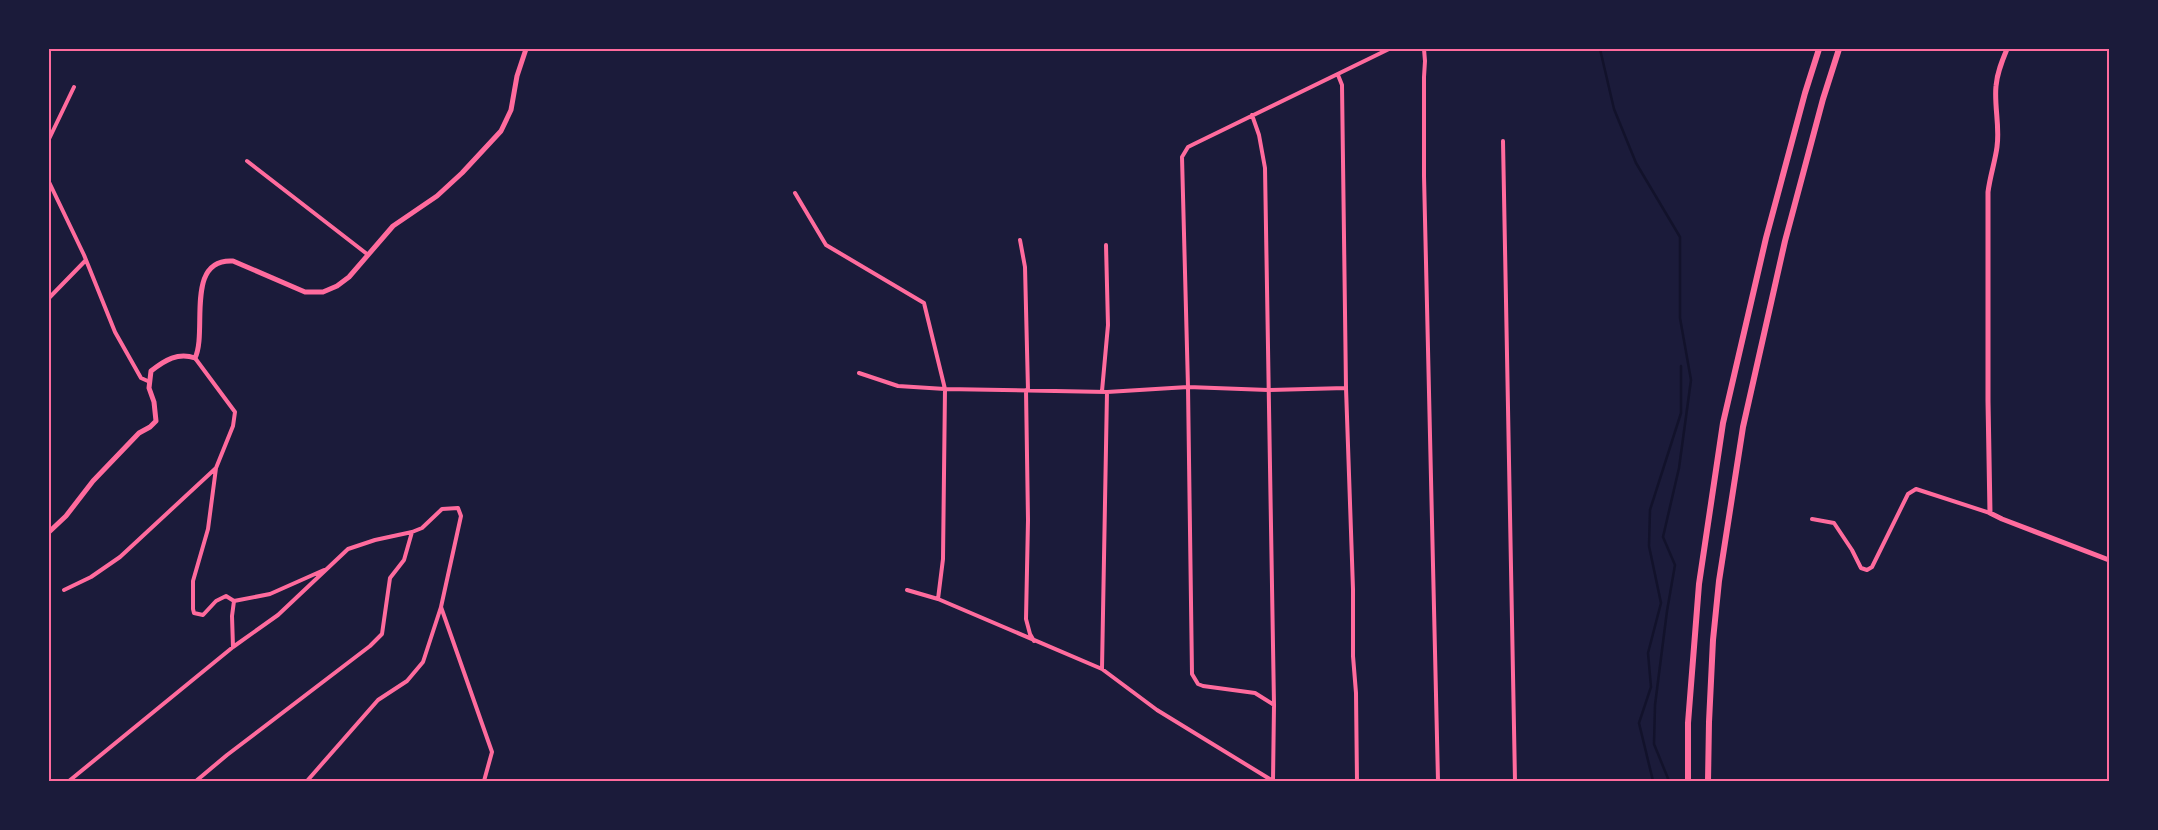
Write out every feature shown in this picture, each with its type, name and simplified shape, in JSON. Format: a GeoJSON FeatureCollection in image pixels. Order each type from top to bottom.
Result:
{"type":"FeatureCollection","features":[{"type":"Feature","properties":{"kind":"highway"},"geometry":{"type":"LineString","coordinates":[[1688,781],[1688,723],[1699,584],[1723,422],[1769,228],[1805,93],[1819,49]]}},
{"type":"Feature","properties":{"kind":"highway"},"geometry":{"type":"LineString","coordinates":[[1708,781],[1708,722],[1713,640],[1719,581],[1743,427],[1785,241],[1822,100],[1839,49]]}},
{"type":"Feature","properties":{"kind":"street"},"geometry":{"type":"LineString","coordinates":[[195,358],[201,340],[200,296],[202,285],[216,265],[222,260],[233,261],[290,287],[316,294],[337,286],[349,276],[393,226],[421,208],[450,184],[501,131],[511,110],[517,76],[526,49]]}},
{"type":"Feature","properties":{"kind":"street"},"geometry":{"type":"LineString","coordinates":[[1274,706],[1255,693],[1203,686],[1198,684],[1192,674],[1188,387],[1182,157],[1188,147],[1390,49]]}},
{"type":"Feature","properties":{"kind":"street"},"geometry":{"type":"LineString","coordinates":[[1424,49],[1426,61],[1424,77],[1424,186],[1438,781]]}},
{"type":"Feature","properties":{"kind":"street"},"geometry":{"type":"LineString","coordinates":[[1990,512],[1988,192],[1997,150],[1999,122],[1996,86],[1998,70],[2007,49]]}},
{"type":"Feature","properties":{"kind":"street"},"geometry":{"type":"LineString","coordinates":[[1338,75],[1342,86],[1346,388],[1353,597],[1352,656],[1356,693],[1357,781]]}},
{"type":"Feature","properties":{"kind":"street"},"geometry":{"type":"LineString","coordinates":[[49,139],[74,87]]}},
{"type":"Feature","properties":{"kind":"street"},"geometry":{"type":"LineString","coordinates":[[1252,116],[1259,135],[1265,168],[1274,706],[1273,781]]}},
{"type":"Feature","properties":{"kind":"street"},"geometry":{"type":"LineString","coordinates":[[1503,141],[1516,781]]}},
{"type":"Feature","properties":{"kind":"street"},"geometry":{"type":"LineString","coordinates":[[247,161],[367,254]]}},
{"type":"Feature","properties":{"kind":"street"},"geometry":{"type":"LineString","coordinates":[[49,183],[86,260],[115,332],[141,378],[150,382]]}},
{"type":"Feature","properties":{"kind":"street"},"geometry":{"type":"LineString","coordinates":[[795,192],[826,245],[924,303],[945,388],[943,559],[938,600]]}},
{"type":"Feature","properties":{"kind":"street"},"geometry":{"type":"LineString","coordinates":[[1020,240],[1025,268],[1027,390],[1026,619],[1030,634],[1035,641]]}},
{"type":"Feature","properties":{"kind":"street"},"geometry":{"type":"LineString","coordinates":[[1102,668],[1104,392],[1108,325],[1106,246]]}},
{"type":"Feature","properties":{"kind":"street"},"geometry":{"type":"LineString","coordinates":[[49,298],[86,260]]}},
{"type":"Feature","properties":{"kind":"street"},"geometry":{"type":"LineString","coordinates":[[49,532],[66,516],[93,481],[139,433],[156,421],[154,402],[149,388],[152,371],[165,360],[184,354],[195,358],[235,412],[233,426],[216,468],[208,529],[193,581],[192,609],[196,614],[203,615],[221,597],[226,596],[234,601],[270,594],[327,568]]}},
{"type":"Feature","properties":{"kind":"street"},"geometry":{"type":"LineString","coordinates":[[859,373],[898,386],[945,388],[1104,392],[1188,387],[1268,390],[1346,388]]}},
{"type":"Feature","properties":{"kind":"street"},"geometry":{"type":"LineString","coordinates":[[64,590],[91,577],[120,557],[216,468]]}},
{"type":"Feature","properties":{"kind":"street"},"geometry":{"type":"LineString","coordinates":[[1812,519],[1834,523],[1852,550],[1861,568],[1867,570],[1872,567],[1908,494],[1916,489],[1990,512],[2002,519],[2109,560]]}},
{"type":"Feature","properties":{"kind":"street"},"geometry":{"type":"LineString","coordinates":[[69,781],[233,647],[278,615],[348,549],[375,540],[412,532],[422,528],[442,509],[458,508],[461,516],[441,607],[422,662],[407,681],[378,700],[307,781]]}},
{"type":"Feature","properties":{"kind":"street"},"geometry":{"type":"LineString","coordinates":[[196,781],[227,755],[370,646],[382,634],[390,578],[404,560],[412,532]]}},
{"type":"Feature","properties":{"kind":"street"},"geometry":{"type":"LineString","coordinates":[[907,590],[938,600],[1102,668],[1157,710],[1273,781]]}},
{"type":"Feature","properties":{"kind":"street"},"geometry":{"type":"LineString","coordinates":[[233,647],[232,616],[234,601]]}},
{"type":"Feature","properties":{"kind":"street"},"geometry":{"type":"LineString","coordinates":[[441,607],[492,752],[484,781]]}},
{"type":"Feature","properties":{"kind":"waterway"},"geometry":{"type":"LineString","coordinates":[[1600,49],[1614,109],[1636,163],[1680,237],[1680,318],[1691,380],[1679,468],[1663,537],[1675,565],[1655,705],[1654,744],[1669,781]]}},
{"type":"Feature","properties":{"kind":"waterway"},"geometry":{"type":"LineString","coordinates":[[1653,781],[1639,723],[1651,687],[1648,653],[1661,603],[1649,546],[1650,510],[1681,413],[1681,366]]}}]}
